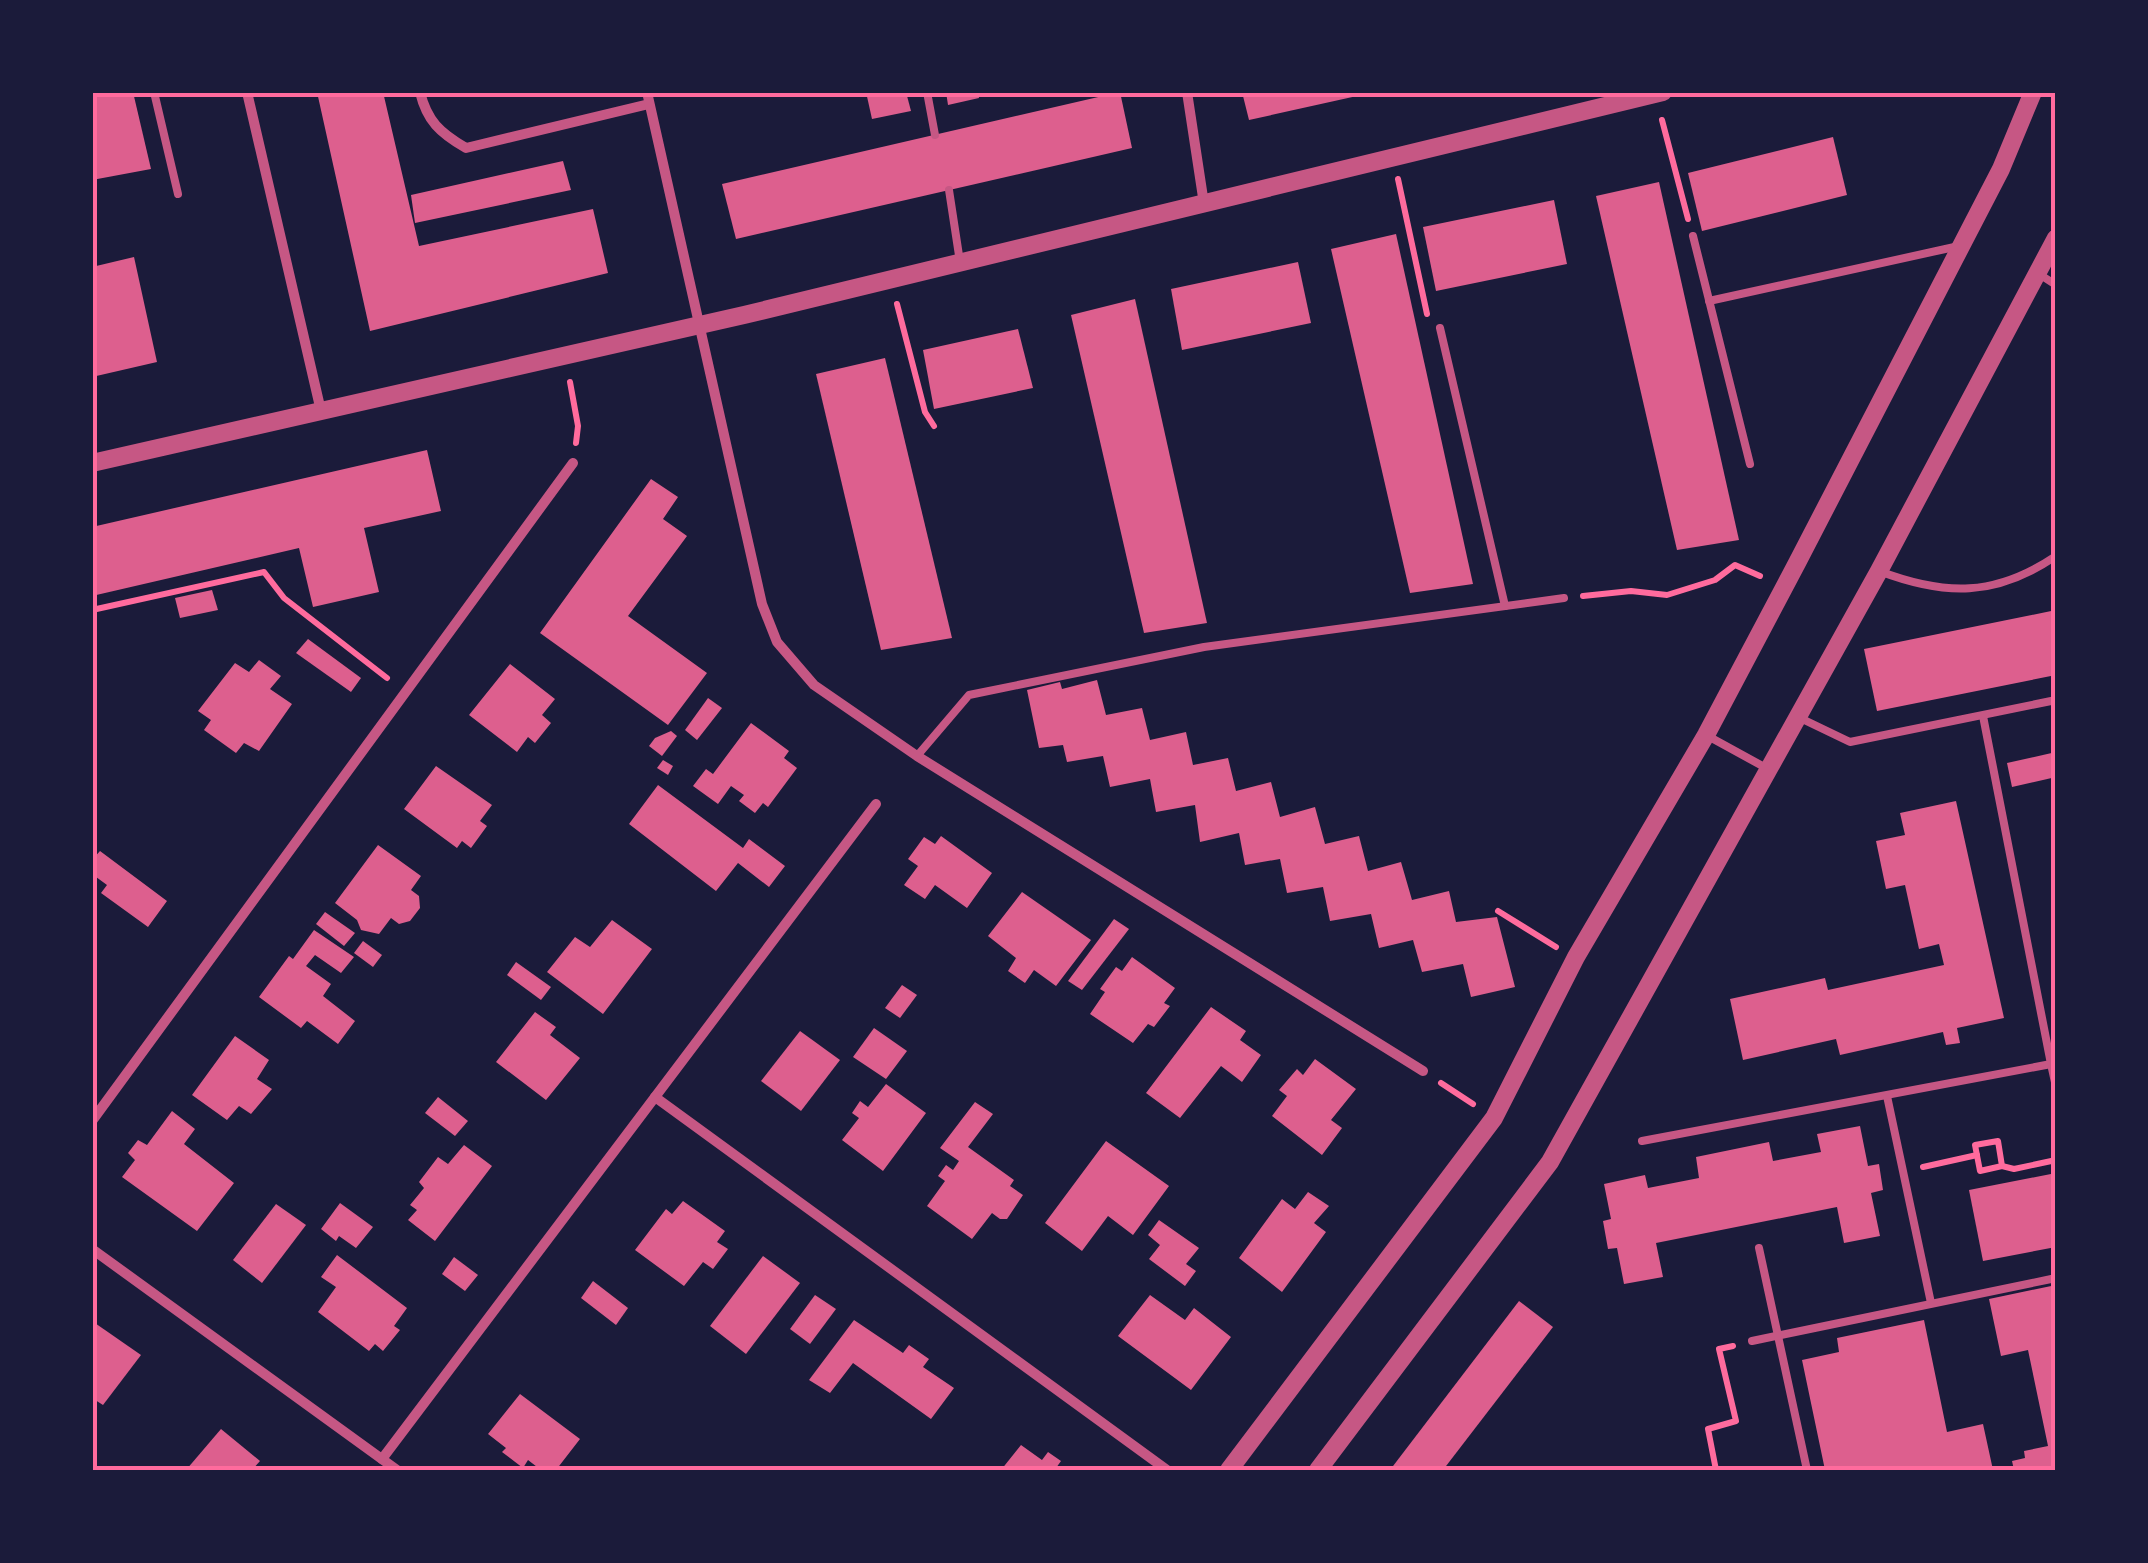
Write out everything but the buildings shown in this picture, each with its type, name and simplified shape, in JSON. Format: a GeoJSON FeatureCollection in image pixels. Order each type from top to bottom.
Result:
{"type":"FeatureCollection","features":[{"type":"Feature","properties":{"kind":"street"},"geometry":{"type":"LineString","coordinates":[[248,92],[321,412]]}},
{"type":"Feature","properties":{"kind":"street"},"geometry":{"type":"LineString","coordinates":[[420,92],[426,115],[444,135],[466,148],[648,98],[762,604],[777,642],[814,686],[917,756],[1424,1072]]}},
{"type":"Feature","properties":{"kind":"street"},"geometry":{"type":"LineString","coordinates":[[1187,92],[1204,204]]}},
{"type":"Feature","properties":{"kind":"street"},"geometry":{"type":"LineString","coordinates":[[1229,1470],[1494,1118],[1576,957],[1706,736],[1962,246],[2001,169],[2033,92]]}},
{"type":"Feature","properties":{"kind":"street"},"geometry":{"type":"LineString","coordinates":[[92,464],[700,325],[1659,94]]}},
{"type":"Feature","properties":{"kind":"street"},"geometry":{"type":"LineString","coordinates":[[1318,1470],[1550,1162],[1879,571],[2056,238]]}},
{"type":"Feature","properties":{"kind":"street"},"geometry":{"type":"LineString","coordinates":[[92,1121],[573,463]]}},
{"type":"Feature","properties":{"kind":"street"},"geometry":{"type":"LineString","coordinates":[[382,1459],[876,804]]}},
{"type":"Feature","properties":{"kind":"street"},"geometry":{"type":"LineString","coordinates":[[655,1096],[1166,1470]]}},
{"type":"Feature","properties":{"kind":"street"},"geometry":{"type":"LineString","coordinates":[[92,1249],[396,1470]]}},
{"type":"Feature","properties":{"kind":"lane"},"geometry":{"type":"LineString","coordinates":[[154,92],[178,194]]}},
{"type":"Feature","properties":{"kind":"lane"},"geometry":{"type":"LineString","coordinates":[[927,92],[935,135]]}},
{"type":"Feature","properties":{"kind":"lane"},"geometry":{"type":"LineString","coordinates":[[949,190],[960,262]]}},
{"type":"Feature","properties":{"kind":"lane"},"geometry":{"type":"LineString","coordinates":[[1693,236],[1750,464]]}},
{"type":"Feature","properties":{"kind":"lane"},"geometry":{"type":"LineString","coordinates":[[1709,301],[1962,246]]}},
{"type":"Feature","properties":{"kind":"lane"},"geometry":{"type":"LineString","coordinates":[[2038,273],[2056,286]]}},
{"type":"Feature","properties":{"kind":"lane"},"geometry":{"type":"LineString","coordinates":[[1440,328],[1506,606]]}},
{"type":"Feature","properties":{"kind":"lane"},"geometry":{"type":"LineString","coordinates":[[1879,571],[1917,585],[1957,590],[1997,584],[2035,570],[2056,556]]}},
{"type":"Feature","properties":{"kind":"lane"},"geometry":{"type":"LineString","coordinates":[[917,756],[969,695],[1204,647],[1564,598]]}},
{"type":"Feature","properties":{"kind":"lane"},"geometry":{"type":"LineString","coordinates":[[1798,717],[1850,742],[2056,700]]}},
{"type":"Feature","properties":{"kind":"lane"},"geometry":{"type":"LineString","coordinates":[[1984,716],[2056,1088]]}},
{"type":"Feature","properties":{"kind":"lane"},"geometry":{"type":"LineString","coordinates":[[1706,736],[1770,770]]}},
{"type":"Feature","properties":{"kind":"lane"},"geometry":{"type":"LineString","coordinates":[[1642,1141],[2051,1064]]}},
{"type":"Feature","properties":{"kind":"lane"},"geometry":{"type":"LineString","coordinates":[[1886,1096],[1930,1303]]}},
{"type":"Feature","properties":{"kind":"lane"},"geometry":{"type":"LineString","coordinates":[[1759,1248],[1806,1470]]}},
{"type":"Feature","properties":{"kind":"lane"},"geometry":{"type":"LineString","coordinates":[[1752,1341],[2056,1278]]}},
{"type":"Feature","properties":{"kind":"path"},"geometry":{"type":"LineString","coordinates":[[1659,94],[1693,236]]}},
{"type":"Feature","properties":{"kind":"path"},"geometry":{"type":"LineString","coordinates":[[1393,158],[1430,328],[1440,328]]}},
{"type":"Feature","properties":{"kind":"path"},"geometry":{"type":"LineString","coordinates":[[891,279],[925,412],[934,426]]}},
{"type":"Feature","properties":{"kind":"path"},"geometry":{"type":"LineString","coordinates":[[565,356],[578,426],[573,463]]}},
{"type":"Feature","properties":{"kind":"path"},"geometry":{"type":"LineString","coordinates":[[1564,598],[1630,590],[1666,595],[1715,580],[1735,565],[1784,586]]}},
{"type":"Feature","properties":{"kind":"path"},"geometry":{"type":"LineString","coordinates":[[92,610],[264,572],[284,598],[406,692]]}},
{"type":"Feature","properties":{"kind":"path"},"geometry":{"type":"LineString","coordinates":[[1498,911],[1554,946]]}},
{"type":"Feature","properties":{"kind":"path"},"geometry":{"type":"LineString","coordinates":[[1424,1072],[1494,1118]]}},
{"type":"Feature","properties":{"kind":"path"},"geometry":{"type":"LineString","coordinates":[[2002,1166],[1998,1142],[1974,1145],[1980,1171],[2056,1160]]}},
{"type":"Feature","properties":{"kind":"path"},"geometry":{"type":"LineString","coordinates":[[1902,1171],[1976,1155]]}},
{"type":"Feature","properties":{"kind":"path"},"geometry":{"type":"LineString","coordinates":[[1716,1470],[1708,1429],[1736,1421],[1719,1350],[1752,1341]]}}]}
